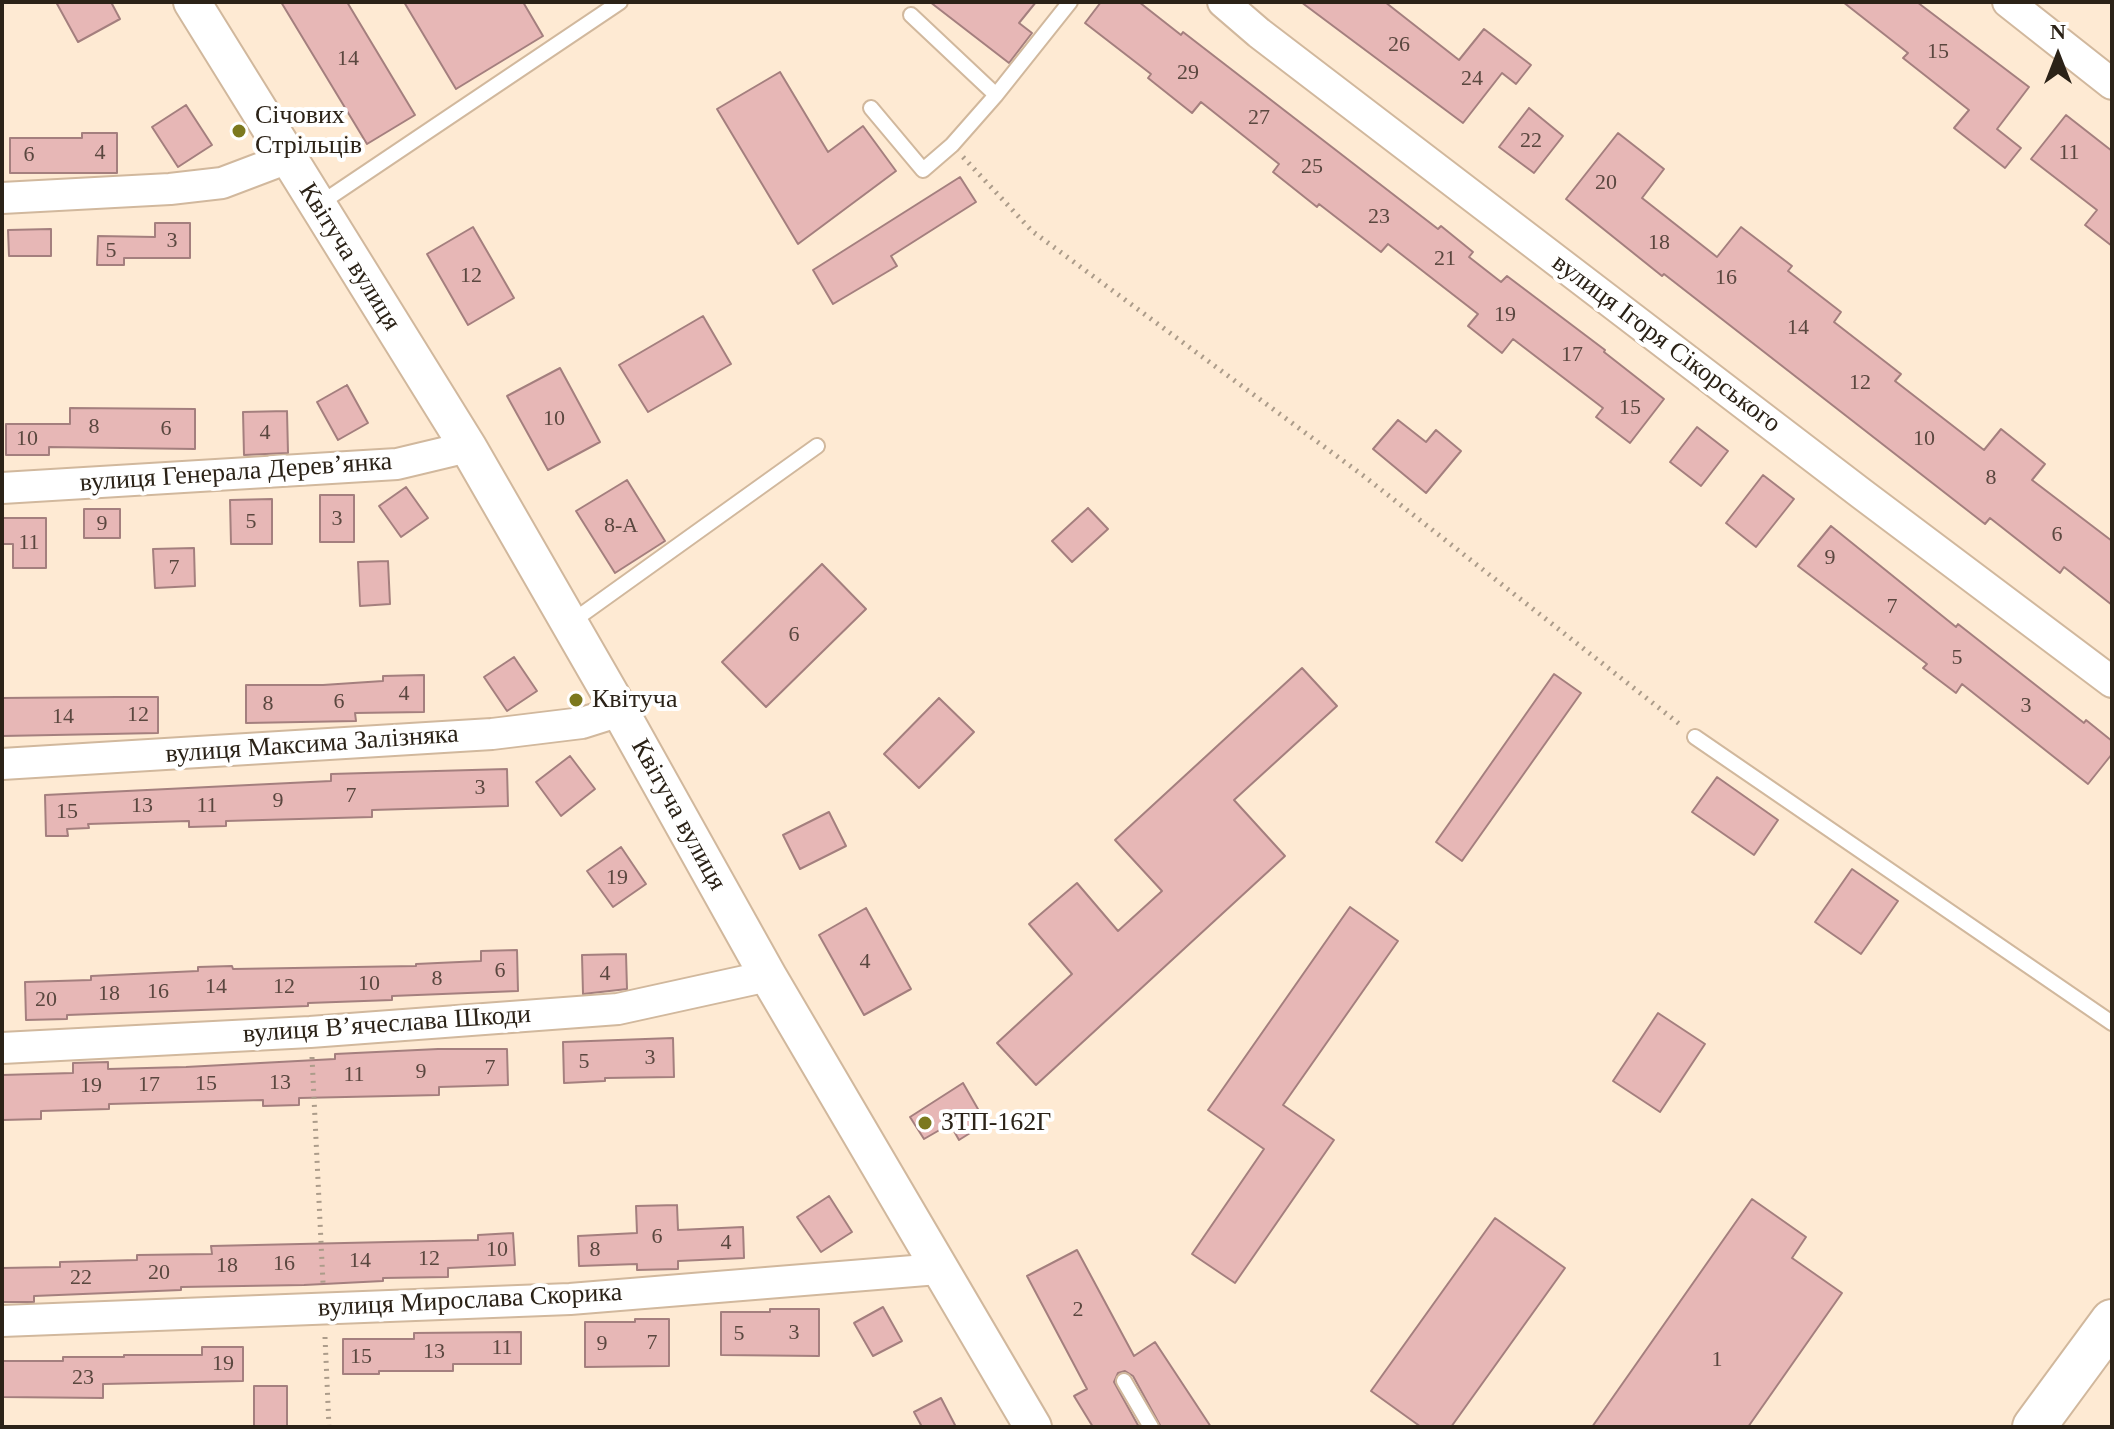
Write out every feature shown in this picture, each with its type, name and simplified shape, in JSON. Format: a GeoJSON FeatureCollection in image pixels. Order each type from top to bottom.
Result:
{"type":"FeatureCollection","features":[{"type":"Feature","properties":{"kind":"main road"},"geometry":{"type":"LineString","coordinates":[[2034,1427],[2112,1321]]}},
{"type":"Feature","properties":{"kind":"street","name":"Квітуча вулиця"},"geometry":{"type":"LineString","coordinates":[[192,2],[468,447],[768,976],[1033,1427]]}},
{"type":"Feature","properties":{"kind":"street","name":"вулиця Ігоря Сікорського"},"geometry":{"type":"LineString","coordinates":[[1223,2],[1824,466],[2112,682]]}},
{"type":"Feature","properties":{"kind":"street"},"geometry":{"type":"LineString","coordinates":[[2008,2],[2112,84]]}},
{"type":"Feature","properties":{"kind":"street"},"geometry":{"type":"LineString","coordinates":[[2,198],[170,189],[222,183],[288,158]]}},
{"type":"Feature","properties":{"kind":"street","name":"вулиця Генерала Деревʼянка"},"geometry":{"type":"LineString","coordinates":[[2,488],[397,464],[468,447]]}},
{"type":"Feature","properties":{"kind":"street","name":"вулиця Максима Залізняка"},"geometry":{"type":"LineString","coordinates":[[2,764],[492,734],[582,723],[620,711]]}},
{"type":"Feature","properties":{"kind":"street","name":"вулиця Вʼячеслава Шкоди"},"geometry":{"type":"LineString","coordinates":[[2,1048],[310,1032],[618,1009],[768,976]]}},
{"type":"Feature","properties":{"kind":"street","name":"вулиця Мирослава Скорика"},"geometry":{"type":"LineString","coordinates":[[2,1321],[570,1299],[938,1269]]}},
{"type":"Feature","properties":{"kind":"lane"},"geometry":{"type":"LineString","coordinates":[[318,206],[620,2]]}},
{"type":"Feature","properties":{"kind":"lane"},"geometry":{"type":"LineString","coordinates":[[871,108],[923,170],[952,145],[996,95],[1070,2]]}},
{"type":"Feature","properties":{"kind":"lane"},"geometry":{"type":"LineString","coordinates":[[911,15],[996,95]]}},
{"type":"Feature","properties":{"kind":"lane"},"geometry":{"type":"LineString","coordinates":[[570,623],[817,446]]}},
{"type":"Feature","properties":{"kind":"lane"},"geometry":{"type":"LineString","coordinates":[[1695,737],[2112,1023]]}},
{"type":"Feature","properties":{"kind":"lane"},"geometry":{"type":"LineString","coordinates":[[1124,1381],[1151,1427]]}},
{"type":"Feature","properties":{"kind":"path"},"geometry":{"type":"LineString","coordinates":[[952,145],[1032,231],[1365,477],[1695,737]]}},
{"type":"Feature","properties":{"kind":"path"},"geometry":{"type":"LineString","coordinates":[[310,1032],[329,1427]]}},
{"type":"Feature","properties":{"kind":"building"},"geometry":{"type":"Polygon","coordinates":[[[56,2],[111,2],[120,19],[78,42],[56,2]]]}},
{"type":"Feature","properties":{"kind":"building"},"geometry":{"type":"Polygon","coordinates":[[[281,2],[347,2],[415,115],[367,144],[281,2]]]}},
{"type":"Feature","properties":{"kind":"building"},"geometry":{"type":"Polygon","coordinates":[[[404,2],[523,2],[543,36],[456,89],[404,2]]]}},
{"type":"Feature","properties":{"kind":"building"},"geometry":{"type":"Polygon","coordinates":[[[930,2],[1036,2],[1019,23],[1032,33],[1009,63],[930,2]]]}},
{"type":"Feature","properties":{"kind":"building"},"geometry":{"type":"Polygon","coordinates":[[[1101,2],[1139,2],[1181,35],[1183,32],[1438,229],[1441,226],[1473,252],[1469,257],[1501,282],[1507,276],[1664,399],[1630,443],[1596,417],[1603,408],[1513,339],[1502,353],[1468,326],[1478,314],[1388,244],[1381,252],[1319,204],[1317,207],[1273,172],[1279,164],[1201,102],[1192,113],[1148,78],[1151,74],[1085,23],[1101,2]]]}},
{"type":"Feature","properties":{"kind":"building"},"geometry":{"type":"Polygon","coordinates":[[[1301,2],[1385,2],[1459,60],[1484,29],[1531,65],[1516,84],[1502,73],[1463,123],[1301,2]]]}},
{"type":"Feature","properties":{"kind":"building"},"geometry":{"type":"Polygon","coordinates":[[[1843,2],[1917,2],[2029,87],[1997,129],[2021,148],[2005,168],[1954,128],[1969,110],[1903,58],[1908,53],[1843,2]]]}},
{"type":"Feature","properties":{"kind":"building"},"geometry":{"type":"Polygon","coordinates":[[[780,72],[828,152],[863,126],[896,171],[798,244],[717,109],[780,72]]]}},
{"type":"Feature","properties":{"kind":"building"},"geometry":{"type":"Polygon","coordinates":[[[186,105],[212,145],[178,167],[152,127],[186,105]]]}},
{"type":"Feature","properties":{"kind":"building"},"geometry":{"type":"Polygon","coordinates":[[[1529,108],[1563,136],[1534,173],[1499,147],[1529,108]]]}},
{"type":"Feature","properties":{"kind":"building"},"geometry":{"type":"Polygon","coordinates":[[[2066,115],[2112,151],[2112,246],[2085,225],[2097,210],[2031,159],[2066,115]]]}},
{"type":"Feature","properties":{"kind":"building"},"geometry":{"type":"Polygon","coordinates":[[[82,133],[117,133],[117,173],[10,173],[10,138],[82,138],[82,133]]]}},
{"type":"Feature","properties":{"kind":"building"},"geometry":{"type":"Polygon","coordinates":[[[1618,133],[1664,169],[1642,198],[1717,257],[1741,227],[1792,266],[1788,271],[1841,312],[1834,322],[1901,374],[1895,381],[1984,450],[2001,429],[2045,464],[2032,480],[2112,541],[2112,605],[2064,567],[2060,573],[1990,518],[1985,524],[1566,199],[1618,133]]]}},
{"type":"Feature","properties":{"kind":"building"},"geometry":{"type":"Polygon","coordinates":[[[960,177],[976,202],[891,256],[897,266],[833,304],[813,270],[960,177]]]}},
{"type":"Feature","properties":{"kind":"building"},"geometry":{"type":"Polygon","coordinates":[[[155,223],[190,223],[190,258],[124,258],[124,265],[97,265],[98,236],[155,237],[155,223]]]}},
{"type":"Feature","properties":{"kind":"building"},"geometry":{"type":"Polygon","coordinates":[[[473,227],[514,298],[468,325],[427,254],[473,227]]]}},
{"type":"Feature","properties":{"kind":"building"},"geometry":{"type":"Polygon","coordinates":[[[51,229],[51,256],[9,256],[8,230],[51,229]]]}},
{"type":"Feature","properties":{"kind":"building"},"geometry":{"type":"Polygon","coordinates":[[[703,316],[731,364],[648,412],[619,365],[703,316]]]}},
{"type":"Feature","properties":{"kind":"building"},"geometry":{"type":"Polygon","coordinates":[[[560,368],[600,442],[548,470],[507,396],[560,368]]]}},
{"type":"Feature","properties":{"kind":"building"},"geometry":{"type":"Polygon","coordinates":[[[347,385],[368,423],[338,440],[317,402],[347,385]]]}},
{"type":"Feature","properties":{"kind":"building"},"geometry":{"type":"Polygon","coordinates":[[[70,408],[195,409],[195,449],[49,447],[49,455],[6,455],[6,424],[70,424],[70,408]]]}},
{"type":"Feature","properties":{"kind":"building"},"geometry":{"type":"Polygon","coordinates":[[[287,411],[288,453],[244,455],[243,412],[287,411]]]}},
{"type":"Feature","properties":{"kind":"building"},"geometry":{"type":"Polygon","coordinates":[[[1398,420],[1426,442],[1436,430],[1461,451],[1426,493],[1373,449],[1398,420]]]}},
{"type":"Feature","properties":{"kind":"building"},"geometry":{"type":"Polygon","coordinates":[[[1697,427],[1728,451],[1701,486],[1670,462],[1697,427]]]}},
{"type":"Feature","properties":{"kind":"building"},"geometry":{"type":"Polygon","coordinates":[[[1763,475],[1794,499],[1756,547],[1726,523],[1763,475]]]}},
{"type":"Feature","properties":{"kind":"building"},"geometry":{"type":"Polygon","coordinates":[[[627,480],[665,541],[615,573],[576,511],[627,480]]]}},
{"type":"Feature","properties":{"kind":"building"},"geometry":{"type":"Polygon","coordinates":[[[406,487],[428,518],[401,537],[379,506],[406,487]]]}},
{"type":"Feature","properties":{"kind":"building"},"geometry":{"type":"Polygon","coordinates":[[[320,495],[354,495],[354,542],[320,542],[320,495]]]}},
{"type":"Feature","properties":{"kind":"building"},"geometry":{"type":"Polygon","coordinates":[[[272,499],[272,544],[231,544],[230,500],[272,499]]]}},
{"type":"Feature","properties":{"kind":"building"},"geometry":{"type":"Polygon","coordinates":[[[1088,508],[1108,529],[1072,562],[1052,541],[1088,508]]]}},
{"type":"Feature","properties":{"kind":"building"},"geometry":{"type":"Polygon","coordinates":[[[84,509],[120,509],[120,538],[84,538],[84,509]]]}},
{"type":"Feature","properties":{"kind":"building"},"geometry":{"type":"Polygon","coordinates":[[[2,518],[46,518],[46,568],[13,568],[13,544],[2,544],[2,518]]]}},
{"type":"Feature","properties":{"kind":"building"},"geometry":{"type":"Polygon","coordinates":[[[1831,526],[1956,627],[1958,624],[2084,723],[2086,720],[2112,741],[2112,754],[2088,784],[1962,684],[1956,693],[1923,668],[1927,664],[1798,566],[1831,526]]]}},
{"type":"Feature","properties":{"kind":"building"},"geometry":{"type":"Polygon","coordinates":[[[194,548],[195,586],[155,588],[153,549],[194,548]]]}},
{"type":"Feature","properties":{"kind":"building"},"geometry":{"type":"Polygon","coordinates":[[[388,561],[390,604],[360,606],[358,562],[388,561]]]}},
{"type":"Feature","properties":{"kind":"building"},"geometry":{"type":"Polygon","coordinates":[[[822,564],[866,609],[766,707],[722,662],[822,564]]]}},
{"type":"Feature","properties":{"kind":"building"},"geometry":{"type":"Polygon","coordinates":[[[514,657],[537,691],[507,711],[484,677],[514,657]]]}},
{"type":"Feature","properties":{"kind":"building"},"geometry":{"type":"Polygon","coordinates":[[[1302,668],[1337,706],[1234,800],[1285,856],[1036,1085],[997,1043],[1072,974],[1029,924],[1077,883],[1118,931],[1162,891],[1115,840],[1302,668]]]}},
{"type":"Feature","properties":{"kind":"building"},"geometry":{"type":"Polygon","coordinates":[[[1554,674],[1581,693],[1462,861],[1436,842],[1554,674]]]}},
{"type":"Feature","properties":{"kind":"building"},"geometry":{"type":"Polygon","coordinates":[[[424,675],[424,712],[355,713],[356,721],[246,723],[246,685],[323,685],[383,681],[383,676],[424,675]]]}},
{"type":"Feature","properties":{"kind":"building"},"geometry":{"type":"Polygon","coordinates":[[[158,697],[158,733],[2,736],[2,698],[158,697]]]}},
{"type":"Feature","properties":{"kind":"building"},"geometry":{"type":"Polygon","coordinates":[[[939,698],[974,732],[919,788],[884,754],[939,698]]]}},
{"type":"Feature","properties":{"kind":"building"},"geometry":{"type":"Polygon","coordinates":[[[570,756],[595,789],[561,816],[536,782],[570,756]]]}},
{"type":"Feature","properties":{"kind":"building"},"geometry":{"type":"Polygon","coordinates":[[[507,769],[508,806],[372,810],[372,817],[226,821],[226,826],[189,827],[189,821],[88,824],[89,828],[67,829],[68,836],[46,836],[45,795],[331,781],[331,774],[507,769]]]}},
{"type":"Feature","properties":{"kind":"building"},"geometry":{"type":"Polygon","coordinates":[[[1717,777],[1778,820],[1754,855],[1692,812],[1717,777]]]}},
{"type":"Feature","properties":{"kind":"building"},"geometry":{"type":"Polygon","coordinates":[[[829,812],[846,846],[800,869],[783,835],[829,812]]]}},
{"type":"Feature","properties":{"kind":"building"},"geometry":{"type":"Polygon","coordinates":[[[621,847],[646,884],[613,907],[587,871],[621,847]]]}},
{"type":"Feature","properties":{"kind":"building"},"geometry":{"type":"Polygon","coordinates":[[[1852,869],[1898,901],[1861,954],[1815,922],[1852,869]]]}},
{"type":"Feature","properties":{"kind":"building"},"geometry":{"type":"Polygon","coordinates":[[[1350,907],[1398,941],[1283,1105],[1334,1140],[1235,1283],[1192,1254],[1264,1149],[1208,1110],[1350,907]]]}},
{"type":"Feature","properties":{"kind":"building"},"geometry":{"type":"Polygon","coordinates":[[[866,908],[911,989],[864,1015],[819,935],[866,908]]]}},
{"type":"Feature","properties":{"kind":"building"},"geometry":{"type":"Polygon","coordinates":[[[517,950],[518,991],[392,996],[392,1000],[308,1003],[308,1006],[67,1015],[67,1019],[26,1020],[25,982],[198,971],[198,967],[416,966],[481,961],[481,951],[517,950]]]}},
{"type":"Feature","properties":{"kind":"building"},"geometry":{"type":"Polygon","coordinates":[[[626,954],[627,989],[583,994],[582,955],[626,954]]]}},
{"type":"Feature","properties":{"kind":"building"},"geometry":{"type":"Polygon","coordinates":[[[1658,1013],[1705,1044],[1660,1112],[1613,1081],[1658,1013]]]}},
{"type":"Feature","properties":{"kind":"building"},"geometry":{"type":"Polygon","coordinates":[[[673,1038],[674,1077],[605,1078],[605,1081],[564,1083],[563,1042],[673,1038]]]}},
{"type":"Feature","properties":{"kind":"building"},"geometry":{"type":"Polygon","coordinates":[[[507,1049],[508,1085],[439,1087],[439,1095],[299,1098],[299,1105],[263,1106],[263,1100],[109,1104],[109,1109],[41,1111],[41,1119],[3,1120],[2,1075],[73,1073],[73,1063],[108,1062],[108,1069],[186,1067],[335,1059],[335,1054],[507,1049]]]}},
{"type":"Feature","properties":{"kind":"building"},"geometry":{"type":"Polygon","coordinates":[[[963,1083],[986,1123],[959,1140],[950,1124],[924,1139],[910,1117],[963,1083]]]}},
{"type":"Feature","properties":{"kind":"building"},"geometry":{"type":"Polygon","coordinates":[[[829,1196],[852,1232],[821,1252],[797,1217],[829,1196]]]}},
{"type":"Feature","properties":{"kind":"building"},"geometry":{"type":"Polygon","coordinates":[[[1752,1199],[1806,1237],[1792,1258],[1842,1293],[1748,1427],[1592,1427],[1752,1199]]]}},
{"type":"Feature","properties":{"kind":"building"},"geometry":{"type":"Polygon","coordinates":[[[677,1205],[678,1230],[743,1227],[744,1258],[678,1261],[678,1269],[637,1270],[637,1264],[579,1266],[578,1236],[637,1233],[636,1206],[677,1205]]]}},
{"type":"Feature","properties":{"kind":"building"},"geometry":{"type":"Polygon","coordinates":[[[1495,1218],[1565,1268],[1451,1427],[1421,1427],[1371,1391],[1495,1218]]]}},
{"type":"Feature","properties":{"kind":"building"},"geometry":{"type":"Polygon","coordinates":[[[513,1233],[515,1265],[448,1268],[448,1277],[383,1278],[383,1281],[304,1285],[181,1287],[181,1290],[34,1296],[34,1302],[2,1302],[2,1268],[60,1267],[60,1262],[137,1260],[137,1255],[212,1254],[211,1246],[478,1240],[478,1235],[513,1233]]]}},
{"type":"Feature","properties":{"kind":"building"},"geometry":{"type":"Polygon","coordinates":[[[1077,1250],[1134,1356],[1155,1342],[1211,1427],[1161,1427],[1133,1376],[1125,1371],[1118,1373],[1114,1382],[1139,1427],[1093,1427],[1074,1396],[1087,1389],[1027,1276],[1077,1250]]]}},
{"type":"Feature","properties":{"kind":"building"},"geometry":{"type":"Polygon","coordinates":[[[883,1307],[902,1341],[873,1356],[854,1323],[883,1307]]]}},
{"type":"Feature","properties":{"kind":"building"},"geometry":{"type":"Polygon","coordinates":[[[770,1309],[819,1309],[819,1356],[721,1355],[721,1312],[770,1312],[770,1309]]]}},
{"type":"Feature","properties":{"kind":"building"},"geometry":{"type":"Polygon","coordinates":[[[635,1319],[669,1319],[669,1366],[585,1367],[585,1322],[635,1322],[635,1319]]]}},
{"type":"Feature","properties":{"kind":"building"},"geometry":{"type":"Polygon","coordinates":[[[521,1332],[521,1364],[453,1364],[453,1371],[343,1374],[343,1339],[414,1339],[414,1333],[521,1332]]]}},
{"type":"Feature","properties":{"kind":"building"},"geometry":{"type":"Polygon","coordinates":[[[202,1347],[243,1347],[243,1381],[103,1384],[103,1398],[2,1397],[2,1361],[202,1355],[202,1347]]]}},
{"type":"Feature","properties":{"kind":"building"},"geometry":{"type":"Polygon","coordinates":[[[254,1386],[287,1386],[287,1427],[254,1427],[254,1386]]]}},
{"type":"Feature","properties":{"kind":"building"},"geometry":{"type":"Polygon","coordinates":[[[941,1398],[956,1427],[922,1427],[914,1412],[941,1398]]]}},
{"type":"Feature","properties":{"kind":"place","name":"Січових Стрільців"},"geometry":{"type":"Point","coordinates":[239,131]}},
{"type":"Feature","properties":{"kind":"place","name":"Квітуча"},"geometry":{"type":"Point","coordinates":[576,700]}},
{"type":"Feature","properties":{"kind":"place","name":"ЗТП-162Г"},"geometry":{"type":"Point","coordinates":[925,1123]}}]}
